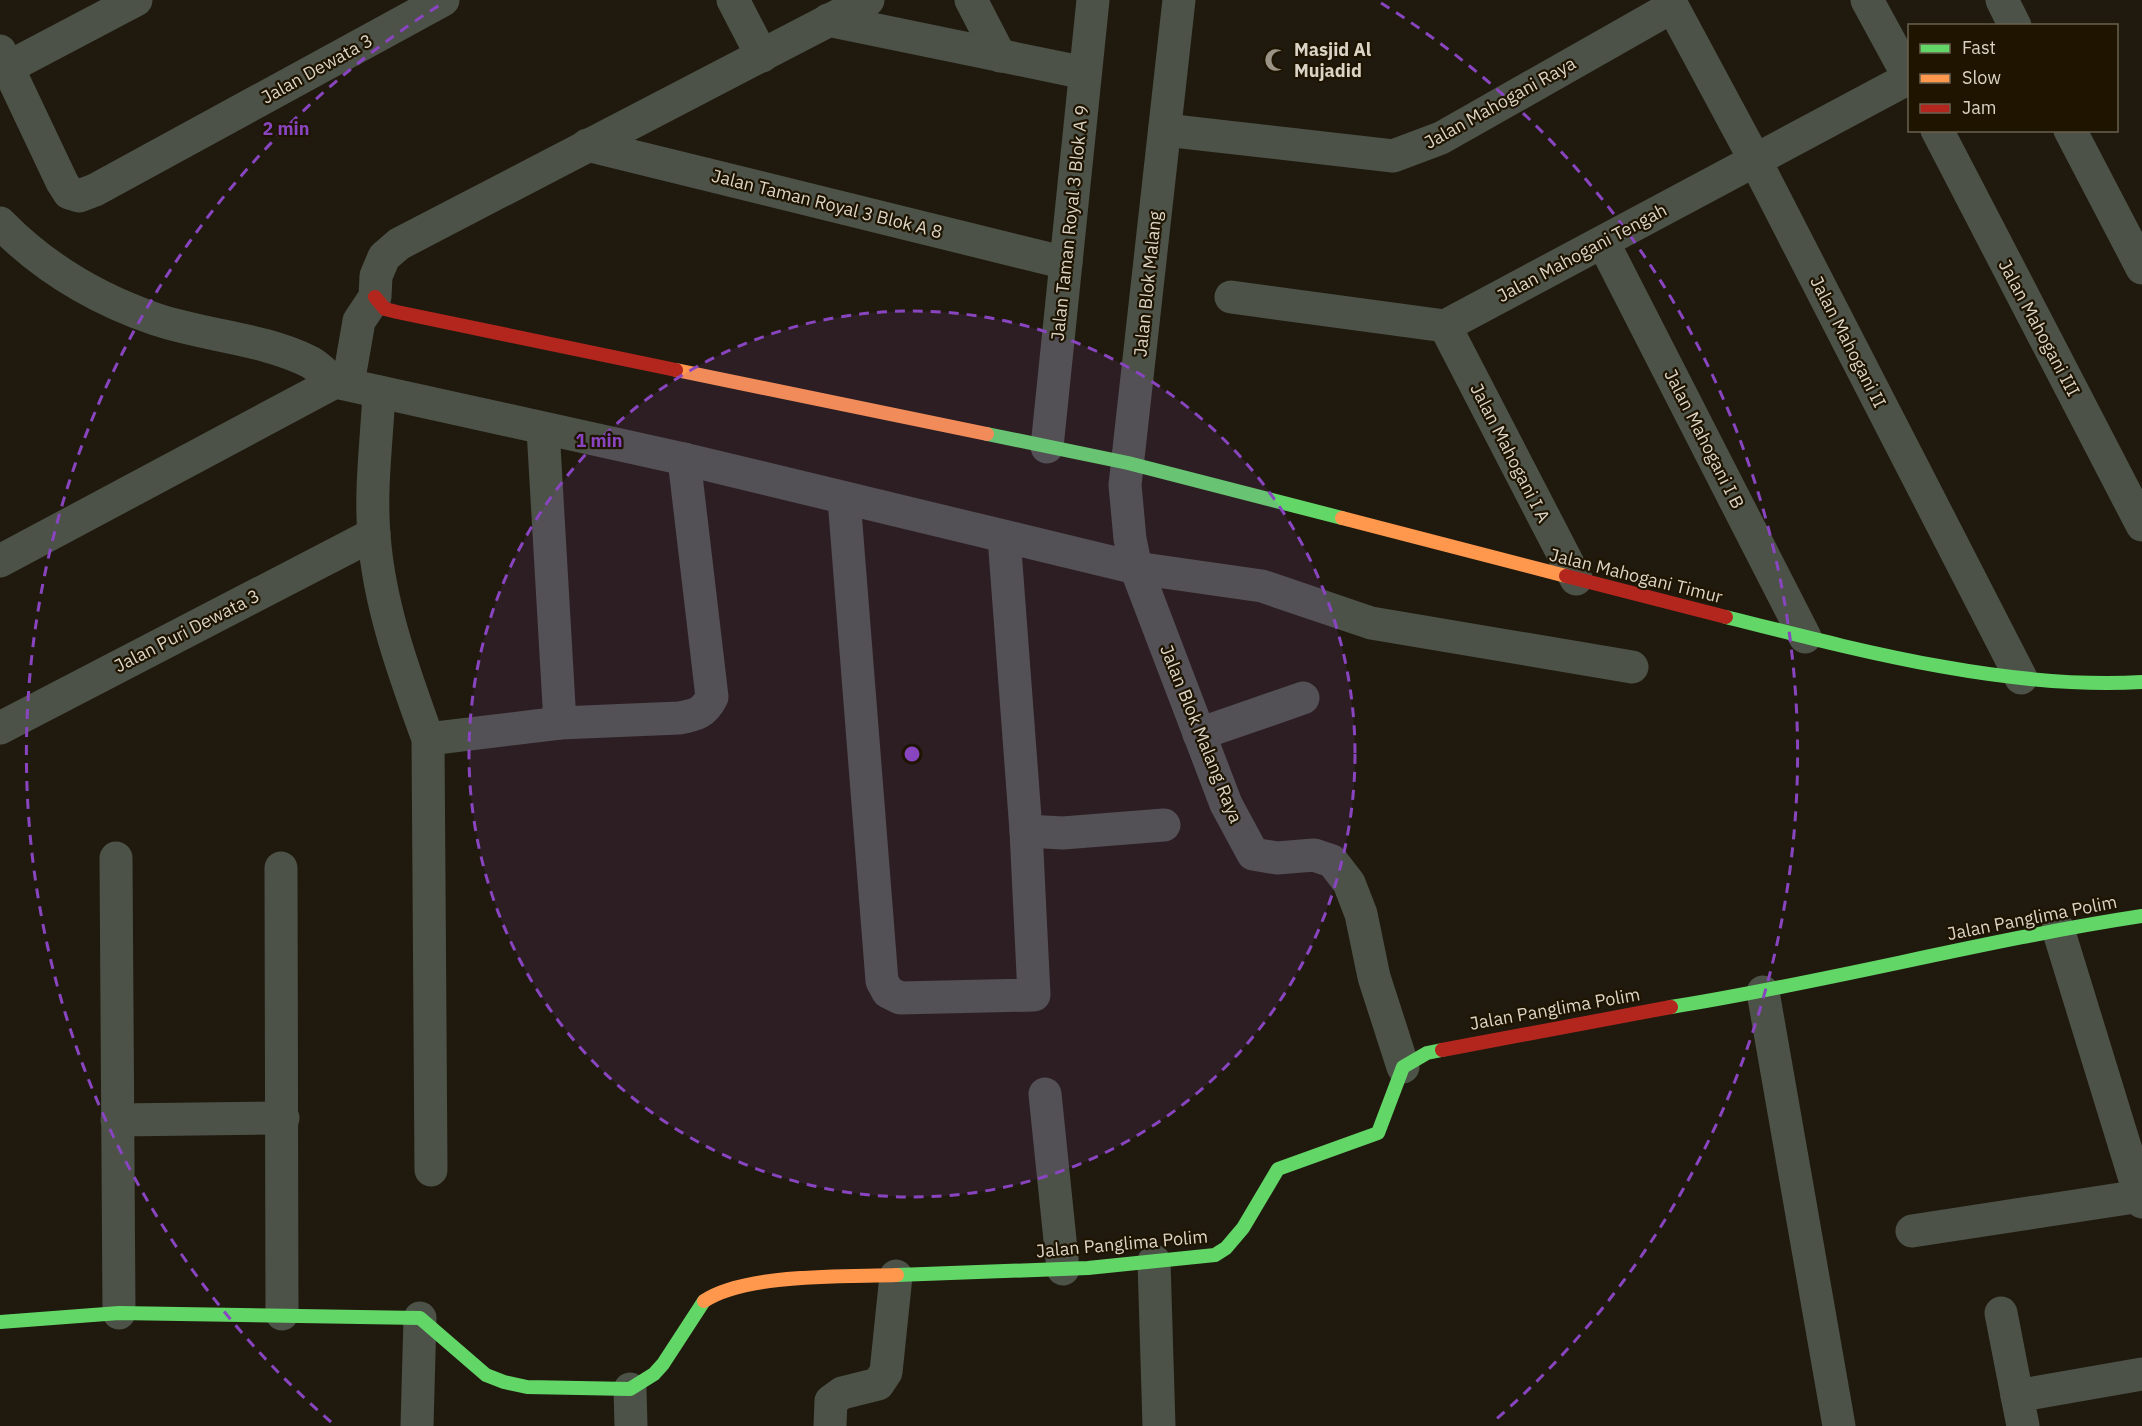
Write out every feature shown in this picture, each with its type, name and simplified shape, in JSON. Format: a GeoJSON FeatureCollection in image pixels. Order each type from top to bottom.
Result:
{"type":"FeatureCollection","features":[{"type":"Feature","properties":{"kind":"street"},"geometry":{"type":"LineString","coordinates":[[4,60],[136,0]]}},
{"type":"Feature","properties":{"kind":"street","name":"Jalan Dewata 3"},"geometry":{"type":"LineString","coordinates":[[4,60],[69,193],[79,196],[95,190],[443,0]]}},
{"type":"Feature","properties":{"kind":"street"},"geometry":{"type":"LineString","coordinates":[[733,0],[762,56]]}},
{"type":"Feature","properties":{"kind":"street"},"geometry":{"type":"LineString","coordinates":[[0,561],[344,379],[359,321],[375,297],[376,276],[384,257],[399,244],[868,0]]}},
{"type":"Feature","properties":{"kind":"street"},"geometry":{"type":"LineString","coordinates":[[971,0],[1000,56]]}},
{"type":"Feature","properties":{"kind":"street","name":"Jalan Taman Royal 3 Blok A 9"},"geometry":{"type":"LineString","coordinates":[[1047,447],[1093,0]]}},
{"type":"Feature","properties":{"kind":"street","name":"Jalan Blok Malang"},"geometry":{"type":"LineString","coordinates":[[1133,553],[1126,474],[1179,0]]}},
{"type":"Feature","properties":{"kind":"street"},"geometry":{"type":"LineString","coordinates":[[1867,0],[1908,76]]}},
{"type":"Feature","properties":{"kind":"street"},"geometry":{"type":"LineString","coordinates":[[2002,0],[2014,24]]}},
{"type":"Feature","properties":{"kind":"street","name":"Jalan Mahogani Raya"},"geometry":{"type":"LineString","coordinates":[[1165,130],[1393,156],[1441,138],[1670,3]]}},
{"type":"Feature","properties":{"kind":"street","name":"Jalan Mahogani II"},"geometry":{"type":"LineString","coordinates":[[1670,3],[1755,160],[2022,678]]}},
{"type":"Feature","properties":{"kind":"street"},"geometry":{"type":"LineString","coordinates":[[828,20],[1085,74]]}},
{"type":"Feature","properties":{"kind":"street","name":"Jalan Mahogani Tengah"},"geometry":{"type":"LineString","coordinates":[[1445,326],[1908,79]]}},
{"type":"Feature","properties":{"kind":"street","name":"Jalan Mahogani III"},"geometry":{"type":"LineString","coordinates":[[1937,132],[2142,525]]}},
{"type":"Feature","properties":{"kind":"street"},"geometry":{"type":"LineString","coordinates":[[2071,132],[2142,268]]}},
{"type":"Feature","properties":{"kind":"street","name":"Jalan Taman Royal 3 Blok A 8"},"geometry":{"type":"LineString","coordinates":[[587,145],[1066,263]]}},
{"type":"Feature","properties":{"kind":"street"},"geometry":{"type":"LineString","coordinates":[[0,223],[26,250],[91,292],[156,319],[262,345],[379,392],[684,459],[1004,537],[1133,553],[1262,586],[1371,623],[1632,667]]}},
{"type":"Feature","properties":{"kind":"street","name":"Jalan Mahogani I B"},"geometry":{"type":"LineString","coordinates":[[1603,242],[1805,637]]}},
{"type":"Feature","properties":{"kind":"street","name":"Jalan Mahogani Timur"},"geometry":{"type":"LineString","coordinates":[[375,297],[385,309],[397,312],[1047,447],[1126,474],[1576,579],[1805,637],[1978,673],[2109,684],[2142,682]]}},
{"type":"Feature","properties":{"kind":"street"},"geometry":{"type":"LineString","coordinates":[[1232,297],[1445,326]]}},
{"type":"Feature","properties":{"kind":"street","name":"Jalan Mahogani I A"},"geometry":{"type":"LineString","coordinates":[[1445,326],[1576,579]]}},
{"type":"Feature","properties":{"kind":"street"},"geometry":{"type":"LineString","coordinates":[[379,392],[374,534],[386,608],[404,674],[429,739],[431,1170]]}},
{"type":"Feature","properties":{"kind":"street"},"geometry":{"type":"LineString","coordinates":[[543,429],[560,723]]}},
{"type":"Feature","properties":{"kind":"street"},"geometry":{"type":"LineString","coordinates":[[429,739],[560,723],[695,715],[706,709],[712,697],[684,459]]}},
{"type":"Feature","properties":{"kind":"street"},"geometry":{"type":"LineString","coordinates":[[844,499],[882,981],[888,992],[900,998],[1034,995],[1026,831],[1004,537]]}},
{"type":"Feature","properties":{"kind":"street","name":"Jalan Puri Dewata 3"},"geometry":{"type":"LineString","coordinates":[[0,728],[374,534]]}},
{"type":"Feature","properties":{"kind":"street","name":"Jalan Blok Malang Raya"},"geometry":{"type":"LineString","coordinates":[[1133,553],[1226,804],[1253,854],[1277,858],[1314,855],[1332,861],[1349,883],[1360,914],[1374,977],[1403,1067]]}},
{"type":"Feature","properties":{"kind":"street"},"geometry":{"type":"LineString","coordinates":[[1199,734],[1303,699]]}},
{"type":"Feature","properties":{"kind":"street"},"geometry":{"type":"LineString","coordinates":[[1026,831],[1063,833],[1164,825]]}},
{"type":"Feature","properties":{"kind":"street"},"geometry":{"type":"LineString","coordinates":[[116,858],[119,1313]]}},
{"type":"Feature","properties":{"kind":"street"},"geometry":{"type":"LineString","coordinates":[[281,868],[282,1314]]}},
{"type":"Feature","properties":{"kind":"street","name":"Jalan Panglima Polim"},"geometry":{"type":"LineString","coordinates":[[630,1389],[654,1374],[700,1304],[715,1294],[739,1286],[819,1278],[1063,1269],[1215,1255],[1227,1248],[1278,1169],[1289,1162],[1378,1133],[1403,1067],[1427,1053],[1447,1047],[1637,1012],[1763,992],[2058,929],[2142,916]]}},
{"type":"Feature","properties":{"kind":"street"},"geometry":{"type":"LineString","coordinates":[[1912,1231],[2141,1199],[2058,929]]}},
{"type":"Feature","properties":{"kind":"street"},"geometry":{"type":"LineString","coordinates":[[1763,992],[1839,1426]]}},
{"type":"Feature","properties":{"kind":"street"},"geometry":{"type":"LineString","coordinates":[[1045,1094],[1063,1269]]}},
{"type":"Feature","properties":{"kind":"street"},"geometry":{"type":"LineString","coordinates":[[117,1120],[283,1118]]}},
{"type":"Feature","properties":{"kind":"street"},"geometry":{"type":"LineString","coordinates":[[1154,1261],[1159,1426]]}},
{"type":"Feature","properties":{"kind":"street"},"geometry":{"type":"LineString","coordinates":[[830,1426],[831,1401],[842,1393],[878,1384],[886,1372],[896,1276]]}},
{"type":"Feature","properties":{"kind":"street"},"geometry":{"type":"LineString","coordinates":[[0,1322],[119,1313],[420,1318],[486,1375],[504,1382],[527,1386],[630,1389],[631,1426]]}},
{"type":"Feature","properties":{"kind":"street"},"geometry":{"type":"LineString","coordinates":[[2001,1313],[2020,1411],[2142,1374]]}},
{"type":"Feature","properties":{"kind":"street"},"geometry":{"type":"LineString","coordinates":[[417,1426],[420,1318]]}},
{"type":"Feature","properties":{"kind":"traffic: fast"},"geometry":{"type":"LineString","coordinates":[[987,434],[1128,463],[1342,518]]}},
{"type":"Feature","properties":{"kind":"traffic: fast"},"geometry":{"type":"LineString","coordinates":[[1726,617],[1880,654],[1986,674],[2091,683],[2142,682]]}},
{"type":"Feature","properties":{"kind":"traffic: fast"},"geometry":{"type":"LineString","coordinates":[[1671,1007],[2142,916]]}},
{"type":"Feature","properties":{"kind":"traffic: fast"},"geometry":{"type":"LineString","coordinates":[[897,1275],[1088,1268],[1215,1255],[1226,1248],[1243,1228],[1278,1169],[1378,1133],[1403,1067],[1427,1053],[1442,1050]]}},
{"type":"Feature","properties":{"kind":"traffic: fast"},"geometry":{"type":"LineString","coordinates":[[0,1322],[119,1313],[420,1318],[486,1375],[504,1382],[527,1387],[630,1389],[654,1374],[663,1364],[704,1301]]}},
{"type":"Feature","properties":{"kind":"traffic: slow"},"geometry":{"type":"LineString","coordinates":[[676,370],[987,434]]}},
{"type":"Feature","properties":{"kind":"traffic: slow"},"geometry":{"type":"LineString","coordinates":[[1342,518],[1566,576]]}},
{"type":"Feature","properties":{"kind":"traffic: slow"},"geometry":{"type":"LineString","coordinates":[[704,1301],[722,1292],[745,1285],[770,1281],[897,1275]]}},
{"type":"Feature","properties":{"kind":"traffic: jam"},"geometry":{"type":"LineString","coordinates":[[375,297],[385,309],[397,312],[676,370]]}},
{"type":"Feature","properties":{"kind":"traffic: jam"},"geometry":{"type":"LineString","coordinates":[[1566,576],[1726,617]]}},
{"type":"Feature","properties":{"kind":"traffic: jam"},"geometry":{"type":"LineString","coordinates":[[1442,1050],[1671,1007]]}},
{"type":"Feature","properties":{"kind":"place","name":"Masjid Al Mujadid"},"geometry":{"type":"Point","coordinates":[1276,60]}}]}
